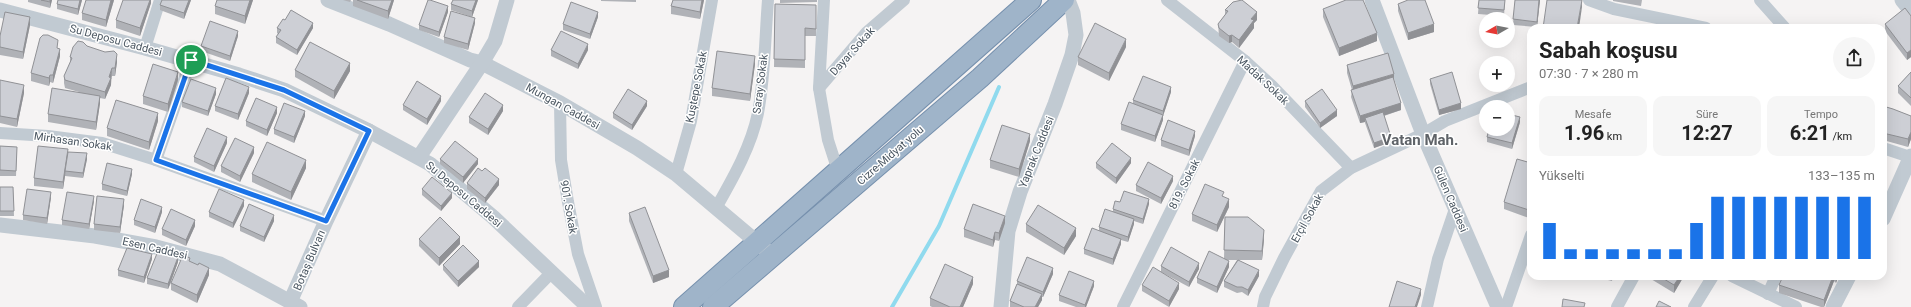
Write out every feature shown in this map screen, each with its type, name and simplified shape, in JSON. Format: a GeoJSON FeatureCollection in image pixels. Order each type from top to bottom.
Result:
{"type":"FeatureCollection","features":[{"type":"Feature","properties":{"kind":"highway","name":"Cizre-Midyat yolu"},"geometry":{"type":"LineString","coordinates":[[684,307],[1031,0]]}},
{"type":"Feature","properties":{"kind":"highway","name":"Cizre-Midyat yolu"},"geometry":{"type":"LineString","coordinates":[[713,307],[980,78],[1064,0]]}},
{"type":"Feature","properties":{"kind":"street"},"geometry":{"type":"LineString","coordinates":[[145,48],[160,0]]}},
{"type":"Feature","properties":{"kind":"street","name":"Mungan Caddesi"},"geometry":{"type":"LineString","coordinates":[[328,0],[389,24],[470,60],[482,63],[560,103],[637,148],[676,174],[773,257]]}},
{"type":"Feature","properties":{"kind":"street"},"geometry":{"type":"LineString","coordinates":[[419,158],[495,41],[507,0]]}},
{"type":"Feature","properties":{"kind":"street","name":"Kuştepe Sokak"},"geometry":{"type":"LineString","coordinates":[[676,174],[691,121],[712,0]]}},
{"type":"Feature","properties":{"kind":"street","name":"Saray Sokak"},"geometry":{"type":"LineString","coordinates":[[716,208],[741,164],[758,114],[768,0]]}},
{"type":"Feature","properties":{"kind":"street"},"geometry":{"type":"LineString","coordinates":[[824,0],[818,88],[828,140],[838,171]]}},
{"type":"Feature","properties":{"kind":"street","name":"Dayar Sokak"},"geometry":{"type":"LineString","coordinates":[[818,88],[867,32],[904,0]]}},
{"type":"Feature","properties":{"kind":"street","name":"Yaprak Caddesi"},"geometry":{"type":"LineString","coordinates":[[1001,307],[1008,231],[1020,192],[1055,104],[1072,55],[1076,34],[1073,13],[1068,0]]}},
{"type":"Feature","properties":{"kind":"street","name":"Madak Sokak"},"geometry":{"type":"LineString","coordinates":[[1167,0],[1245,62],[1272,86],[1351,168]]}},
{"type":"Feature","properties":{"kind":"street","name":"Gülen Caddesi"},"geometry":{"type":"LineString","coordinates":[[1372,0],[1423,134],[1498,307]]}},
{"type":"Feature","properties":{"kind":"street"},"geometry":{"type":"LineString","coordinates":[[1589,0],[1689,24]]}},
{"type":"Feature","properties":{"kind":"street"},"geometry":{"type":"LineString","coordinates":[[1760,0],[1781,24]]}},
{"type":"Feature","properties":{"kind":"street"},"geometry":{"type":"LineString","coordinates":[[1902,0],[1911,11]]}},
{"type":"Feature","properties":{"kind":"street","name":"Su Deposu Caddesi"},"geometry":{"type":"LineString","coordinates":[[0,10],[191,60],[284,90],[369,131],[430,164],[493,217],[588,307]]}},
{"type":"Feature","properties":{"kind":"street"},"geometry":{"type":"LineString","coordinates":[[156,160],[191,60]]}},
{"type":"Feature","properties":{"kind":"street","name":"819. Sokak"},"geometry":{"type":"LineString","coordinates":[[1122,307],[1245,62]]}},
{"type":"Feature","properties":{"kind":"street","name":"Erçil Sokak"},"geometry":{"type":"LineString","coordinates":[[1263,307],[1265,298],[1284,258],[1321,191],[1351,168],[1423,134],[1445,121],[1527,89]]}},
{"type":"Feature","properties":{"kind":"street","name":"901. Sokak"},"geometry":{"type":"LineString","coordinates":[[560,103],[561,160],[568,202],[578,254],[596,307]]}},
{"type":"Feature","properties":{"kind":"street","name":"Botaş Bulvarı"},"geometry":{"type":"LineString","coordinates":[[295,304],[326,221],[369,131]]}},
{"type":"Feature","properties":{"kind":"street","name":"Mirhasan Sokak"},"geometry":{"type":"LineString","coordinates":[[0,133],[48,136],[102,143],[156,160],[326,221]]}},
{"type":"Feature","properties":{"kind":"street"},"geometry":{"type":"LineString","coordinates":[[1887,149],[1911,156],[1887,210]]}},
{"type":"Feature","properties":{"kind":"street"},"geometry":{"type":"LineString","coordinates":[[1427,307],[1438,259],[1455,209]]}},
{"type":"Feature","properties":{"kind":"street","name":"Esen Caddesi"},"geometry":{"type":"LineString","coordinates":[[0,225],[95,236],[156,247],[220,264],[295,304]]}},
{"type":"Feature","properties":{"kind":"street"},"geometry":{"type":"LineString","coordinates":[[1506,307],[1527,247]]}},
{"type":"Feature","properties":{"kind":"street"},"geometry":{"type":"LineString","coordinates":[[518,307],[552,272]]}},
{"type":"Feature","properties":{"kind":"street"},"geometry":{"type":"LineString","coordinates":[[1617,307],[1632,280]]}},
{"type":"Feature","properties":{"kind":"street"},"geometry":{"type":"LineString","coordinates":[[1694,307],[1711,280]]}},
{"type":"Feature","properties":{"kind":"street"},"geometry":{"type":"LineString","coordinates":[[1740,280],[1796,307]]}},
{"type":"Feature","properties":{"kind":"street"},"geometry":{"type":"LineString","coordinates":[[1768,294],[1774,280]]}},
{"type":"Feature","properties":{"kind":"street"},"geometry":{"type":"LineString","coordinates":[[1833,307],[1847,280]]}},
{"type":"Feature","properties":{"kind":"building"},"geometry":{"type":"Polygon","coordinates":[[[58,0],[80,0],[78,9],[57,4],[58,0]]]}},
{"type":"Feature","properties":{"kind":"building"},"geometry":{"type":"Polygon","coordinates":[[[86,0],[111,0],[106,20],[82,13],[86,0]]]}},
{"type":"Feature","properties":{"kind":"building"},"geometry":{"type":"Polygon","coordinates":[[[123,0],[150,0],[140,28],[116,20],[123,0]]]}},
{"type":"Feature","properties":{"kind":"building"},"geometry":{"type":"Polygon","coordinates":[[[162,0],[189,0],[184,13],[160,5],[162,0]]]}},
{"type":"Feature","properties":{"kind":"building"},"geometry":{"type":"Polygon","coordinates":[[[217,0],[250,0],[245,16],[215,6],[217,0]]]}},
{"type":"Feature","properties":{"kind":"building"},"geometry":{"type":"Polygon","coordinates":[[[357,0],[392,0],[388,11],[357,0]]]}},
{"type":"Feature","properties":{"kind":"building"},"geometry":{"type":"Polygon","coordinates":[[[428,0],[448,6],[439,32],[419,25],[428,0]]]}},
{"type":"Feature","properties":{"kind":"building"},"geometry":{"type":"Polygon","coordinates":[[[453,0],[476,0],[472,11],[451,4],[453,0]]]}},
{"type":"Feature","properties":{"kind":"building"},"geometry":{"type":"Polygon","coordinates":[[[673,0],[702,0],[700,12],[671,6],[673,0]]]}},
{"type":"Feature","properties":{"kind":"building"},"geometry":{"type":"Polygon","coordinates":[[[1242,0],[1257,12],[1251,19],[1254,20],[1239,40],[1232,35],[1229,36],[1219,28],[1218,24],[1228,11],[1225,10],[1233,2],[1242,0]]]}},
{"type":"Feature","properties":{"kind":"building"},"geometry":{"type":"Polygon","coordinates":[[[1346,0],[1363,0],[1377,33],[1339,48],[1323,9],[1346,0]]]}},
{"type":"Feature","properties":{"kind":"building"},"geometry":{"type":"Polygon","coordinates":[[[1408,0],[1425,0],[1434,24],[1408,33],[1398,4],[1408,0]]]}},
{"type":"Feature","properties":{"kind":"building"},"geometry":{"type":"Polygon","coordinates":[[[1479,0],[1505,0],[1504,10],[1478,8],[1479,0]]]}},
{"type":"Feature","properties":{"kind":"building"},"geometry":{"type":"Polygon","coordinates":[[[1515,0],[1539,0],[1537,22],[1515,19],[1515,12],[1514,12],[1515,0]]]}},
{"type":"Feature","properties":{"kind":"building"},"geometry":{"type":"Polygon","coordinates":[[[1547,0],[1582,0],[1578,24],[1544,24],[1547,0]]]}},
{"type":"Feature","properties":{"kind":"building"},"geometry":{"type":"Polygon","coordinates":[[[571,2],[598,12],[590,34],[563,24],[571,2]]]}},
{"type":"Feature","properties":{"kind":"building"},"geometry":{"type":"Polygon","coordinates":[[[775,4],[816,5],[816,29],[805,28],[805,60],[774,59],[775,4]]]}},
{"type":"Feature","properties":{"kind":"building"},"geometry":{"type":"Polygon","coordinates":[[[1905,8],[1911,16],[1911,50],[1907,53],[1887,27],[1887,24],[1885,24],[1905,8]]]}},
{"type":"Feature","properties":{"kind":"building"},"geometry":{"type":"Polygon","coordinates":[[[291,10],[313,23],[297,50],[276,37],[281,30],[277,28],[283,19],[285,20],[291,10]]]}},
{"type":"Feature","properties":{"kind":"building"},"geometry":{"type":"Polygon","coordinates":[[[451,11],[475,18],[468,44],[444,37],[451,11]]]}},
{"type":"Feature","properties":{"kind":"building"},"geometry":{"type":"Polygon","coordinates":[[[5,12],[30,17],[23,52],[0,47],[0,36],[5,12]]]}},
{"type":"Feature","properties":{"kind":"building"},"geometry":{"type":"Polygon","coordinates":[[[210,21],[238,31],[230,56],[201,46],[210,21]]]}},
{"type":"Feature","properties":{"kind":"building"},"geometry":{"type":"Polygon","coordinates":[[[1095,23],[1126,39],[1109,73],[1078,57],[1095,23]]]}},
{"type":"Feature","properties":{"kind":"building"},"geometry":{"type":"Polygon","coordinates":[[[561,31],[588,44],[578,64],[551,50],[561,31]]]}},
{"type":"Feature","properties":{"kind":"building"},"geometry":{"type":"Polygon","coordinates":[[[43,35],[48,35],[58,40],[57,48],[60,49],[53,75],[50,75],[49,78],[31,73],[40,38],[43,35]]]}},
{"type":"Feature","properties":{"kind":"building"},"geometry":{"type":"Polygon","coordinates":[[[78,41],[83,42],[87,46],[105,52],[114,51],[117,54],[115,68],[112,68],[109,77],[111,78],[105,92],[65,80],[64,76],[72,58],[70,57],[73,47],[78,41]]]}},
{"type":"Feature","properties":{"kind":"building"},"geometry":{"type":"Polygon","coordinates":[[[310,42],[350,63],[334,91],[295,70],[310,42]]]}},
{"type":"Feature","properties":{"kind":"building"},"geometry":{"type":"Polygon","coordinates":[[[717,51],[755,56],[750,94],[712,88],[717,51]]]}},
{"type":"Feature","properties":{"kind":"building"},"geometry":{"type":"Polygon","coordinates":[[[1388,53],[1394,74],[1353,86],[1347,65],[1388,53]]]}},
{"type":"Feature","properties":{"kind":"building"},"geometry":{"type":"Polygon","coordinates":[[[153,64],[178,72],[168,104],[143,96],[153,64]]]}},
{"type":"Feature","properties":{"kind":"building"},"geometry":{"type":"Polygon","coordinates":[[[1452,72],[1461,103],[1439,110],[1430,79],[1452,72]]]}},
{"type":"Feature","properties":{"kind":"building"},"geometry":{"type":"Polygon","coordinates":[[[1911,72],[1911,98],[1898,86],[1911,72]]]}},
{"type":"Feature","properties":{"kind":"building"},"geometry":{"type":"Polygon","coordinates":[[[1143,76],[1171,87],[1163,111],[1133,100],[1143,76]]]}},
{"type":"Feature","properties":{"kind":"building"},"geometry":{"type":"Polygon","coordinates":[[[1393,77],[1401,103],[1360,116],[1351,90],[1393,77]]]}},
{"type":"Feature","properties":{"kind":"building"},"geometry":{"type":"Polygon","coordinates":[[[226,78],[249,87],[238,114],[215,106],[226,78]]]}},
{"type":"Feature","properties":{"kind":"building"},"geometry":{"type":"Polygon","coordinates":[[[191,79],[216,88],[208,111],[182,102],[191,79]]]}},
{"type":"Feature","properties":{"kind":"building"},"geometry":{"type":"Polygon","coordinates":[[[0,80],[24,85],[17,119],[0,116],[0,80]]]}},
{"type":"Feature","properties":{"kind":"building"},"geometry":{"type":"Polygon","coordinates":[[[417,81],[441,96],[427,119],[403,105],[417,81]]]}},
{"type":"Feature","properties":{"kind":"building"},"geometry":{"type":"Polygon","coordinates":[[[52,88],[100,96],[96,122],[48,114],[52,88]]]}},
{"type":"Feature","properties":{"kind":"building"},"geometry":{"type":"Polygon","coordinates":[[[628,89],[647,101],[632,125],[613,113],[628,89]]]}},
{"type":"Feature","properties":{"kind":"building"},"geometry":{"type":"Polygon","coordinates":[[[1322,89],[1337,110],[1320,123],[1305,101],[1322,89]]]}},
{"type":"Feature","properties":{"kind":"building"},"geometry":{"type":"Polygon","coordinates":[[[485,93],[503,105],[488,129],[469,117],[485,93]]]}},
{"type":"Feature","properties":{"kind":"building"},"geometry":{"type":"Polygon","coordinates":[[[256,98],[277,107],[267,130],[246,121],[256,98]]]}},
{"type":"Feature","properties":{"kind":"building"},"geometry":{"type":"Polygon","coordinates":[[[116,100],[158,113],[149,142],[107,128],[116,100]]]}},
{"type":"Feature","properties":{"kind":"building"},"geometry":{"type":"Polygon","coordinates":[[[1129,102],[1163,115],[1155,136],[1121,124],[1129,102]]]}},
{"type":"Feature","properties":{"kind":"building"},"geometry":{"type":"Polygon","coordinates":[[[284,103],[305,111],[294,137],[274,129],[284,103]]]}},
{"type":"Feature","properties":{"kind":"building"},"geometry":{"type":"Polygon","coordinates":[[[1887,107],[1911,116],[1911,132],[1908,139],[1887,134],[1887,107]]]}},
{"type":"Feature","properties":{"kind":"building"},"geometry":{"type":"Polygon","coordinates":[[[1383,112],[1391,137],[1374,143],[1365,118],[1383,112]]]}},
{"type":"Feature","properties":{"kind":"building"},"geometry":{"type":"Polygon","coordinates":[[[1515,116],[1520,117],[1515,133],[1515,116]]]}},
{"type":"Feature","properties":{"kind":"building"},"geometry":{"type":"Polygon","coordinates":[[[1168,120],[1195,131],[1189,150],[1161,140],[1168,120]]]}},
{"type":"Feature","properties":{"kind":"building"},"geometry":{"type":"Polygon","coordinates":[[[1002,125],[1030,134],[1019,169],[990,160],[1002,125]]]}},
{"type":"Feature","properties":{"kind":"building"},"geometry":{"type":"Polygon","coordinates":[[[207,128],[227,137],[214,166],[194,157],[207,128]]]}},
{"type":"Feature","properties":{"kind":"building"},"geometry":{"type":"Polygon","coordinates":[[[1487,136],[1514,136],[1512,143],[1487,136]]]}},
{"type":"Feature","properties":{"kind":"building"},"geometry":{"type":"Polygon","coordinates":[[[235,138],[254,147],[240,176],[221,166],[235,138]]]}},
{"type":"Feature","properties":{"kind":"building"},"geometry":{"type":"Polygon","coordinates":[[[455,141],[478,159],[463,177],[440,159],[455,141]]]}},
{"type":"Feature","properties":{"kind":"building"},"geometry":{"type":"Polygon","coordinates":[[[267,142],[306,160],[291,192],[252,174],[267,142]]]}},
{"type":"Feature","properties":{"kind":"building"},"geometry":{"type":"Polygon","coordinates":[[[1112,143],[1131,158],[1116,178],[1096,163],[1112,143]]]}},
{"type":"Feature","properties":{"kind":"building"},"geometry":{"type":"Polygon","coordinates":[[[0,146],[17,147],[16,171],[0,170],[0,146]]]}},
{"type":"Feature","properties":{"kind":"building"},"geometry":{"type":"Polygon","coordinates":[[[38,146],[68,149],[63,182],[34,178],[38,146]]]}},
{"type":"Feature","properties":{"kind":"building"},"geometry":{"type":"Polygon","coordinates":[[[68,152],[87,153],[83,173],[65,171],[68,152]]]}},
{"type":"Feature","properties":{"kind":"building"},"geometry":{"type":"Polygon","coordinates":[[[1517,159],[1527,162],[1527,209],[1504,202],[1517,159]]]}},
{"type":"Feature","properties":{"kind":"building"},"geometry":{"type":"Polygon","coordinates":[[[1148,162],[1173,176],[1161,198],[1136,185],[1148,162]]]}},
{"type":"Feature","properties":{"kind":"building"},"geometry":{"type":"Polygon","coordinates":[[[107,163],[132,169],[127,191],[102,184],[107,163]]]}},
{"type":"Feature","properties":{"kind":"building"},"geometry":{"type":"Polygon","coordinates":[[[478,168],[482,171],[485,168],[499,179],[485,198],[467,183],[478,168]]]}},
{"type":"Feature","properties":{"kind":"building"},"geometry":{"type":"Polygon","coordinates":[[[432,177],[452,193],[441,206],[422,189],[432,177]]]}},
{"type":"Feature","properties":{"kind":"building"},"geometry":{"type":"Polygon","coordinates":[[[1205,184],[1224,192],[1222,196],[1229,199],[1217,225],[1192,214],[1205,184]]]}},
{"type":"Feature","properties":{"kind":"building"},"geometry":{"type":"Polygon","coordinates":[[[0,187],[13,187],[14,211],[0,211],[0,187]]]}},
{"type":"Feature","properties":{"kind":"building"},"geometry":{"type":"Polygon","coordinates":[[[27,189],[51,192],[47,218],[23,215],[27,189]]]}},
{"type":"Feature","properties":{"kind":"building"},"geometry":{"type":"Polygon","coordinates":[[[219,189],[244,200],[233,223],[209,212],[219,189]]]}},
{"type":"Feature","properties":{"kind":"building"},"geometry":{"type":"Polygon","coordinates":[[[1124,191],[1149,199],[1143,219],[1113,209],[1115,201],[1120,202],[1124,191]]]}},
{"type":"Feature","properties":{"kind":"building"},"geometry":{"type":"Polygon","coordinates":[[[67,192],[94,196],[89,224],[62,220],[67,192]]]}},
{"type":"Feature","properties":{"kind":"building"},"geometry":{"type":"Polygon","coordinates":[[[97,196],[124,199],[120,227],[94,224],[97,196]]]}},
{"type":"Feature","properties":{"kind":"building"},"geometry":{"type":"Polygon","coordinates":[[[141,199],[162,207],[155,227],[134,220],[141,199]]]}},
{"type":"Feature","properties":{"kind":"building"},"geometry":{"type":"Polygon","coordinates":[[[249,204],[274,215],[264,237],[240,226],[249,204]]]}},
{"type":"Feature","properties":{"kind":"building"},"geometry":{"type":"Polygon","coordinates":[[[973,204],[1005,216],[999,233],[995,232],[993,240],[964,229],[973,204]]]}},
{"type":"Feature","properties":{"kind":"building"},"geometry":{"type":"Polygon","coordinates":[[[1038,205],[1076,228],[1064,248],[1026,224],[1038,205]]]}},
{"type":"Feature","properties":{"kind":"building"},"geometry":{"type":"Polygon","coordinates":[[[645,207],[669,270],[653,276],[629,213],[645,207]]]}},
{"type":"Feature","properties":{"kind":"building"},"geometry":{"type":"Polygon","coordinates":[[[171,209],[195,220],[186,240],[162,229],[171,209]]]}},
{"type":"Feature","properties":{"kind":"building"},"geometry":{"type":"Polygon","coordinates":[[[1105,209],[1134,219],[1128,237],[1099,227],[1105,209]]]}},
{"type":"Feature","properties":{"kind":"building"},"geometry":{"type":"Polygon","coordinates":[[[440,217],[460,237],[439,258],[419,239],[440,217]]]}},
{"type":"Feature","properties":{"kind":"building"},"geometry":{"type":"Polygon","coordinates":[[[1225,217],[1248,217],[1264,230],[1262,251],[1224,250],[1225,217]]]}},
{"type":"Feature","properties":{"kind":"building"},"geometry":{"type":"Polygon","coordinates":[[[1092,228],[1121,239],[1113,259],[1084,249],[1092,228]]]}},
{"type":"Feature","properties":{"kind":"building"},"geometry":{"type":"Polygon","coordinates":[[[463,245],[479,261],[458,281],[443,265],[463,245]]]}},
{"type":"Feature","properties":{"kind":"building"},"geometry":{"type":"Polygon","coordinates":[[[1171,247],[1199,263],[1189,282],[1161,266],[1171,247]]]}},
{"type":"Feature","properties":{"kind":"building"},"geometry":{"type":"Polygon","coordinates":[[[127,248],[152,254],[144,277],[118,270],[127,248]]]}},
{"type":"Feature","properties":{"kind":"building"},"geometry":{"type":"Polygon","coordinates":[[[158,251],[178,257],[168,284],[147,278],[158,251]]]}},
{"type":"Feature","properties":{"kind":"building"},"geometry":{"type":"Polygon","coordinates":[[[1209,251],[1229,261],[1217,287],[1197,278],[1209,251]]]}},
{"type":"Feature","properties":{"kind":"building"},"geometry":{"type":"Polygon","coordinates":[[[183,255],[190,258],[189,261],[198,265],[199,263],[209,268],[197,295],[171,283],[183,255]]]}},
{"type":"Feature","properties":{"kind":"building"},"geometry":{"type":"Polygon","coordinates":[[[1027,257],[1053,268],[1043,292],[1017,281],[1027,257]]]}},
{"type":"Feature","properties":{"kind":"building"},"geometry":{"type":"Polygon","coordinates":[[[1238,260],[1259,270],[1248,290],[1224,281],[1238,260]]]}},
{"type":"Feature","properties":{"kind":"building"},"geometry":{"type":"Polygon","coordinates":[[[945,264],[973,277],[960,307],[950,307],[930,298],[945,264]]]}},
{"type":"Feature","properties":{"kind":"building"},"geometry":{"type":"Polygon","coordinates":[[[1153,267],[1179,283],[1169,301],[1142,285],[1153,267]]]}},
{"type":"Feature","properties":{"kind":"building"},"geometry":{"type":"Polygon","coordinates":[[[1069,271],[1094,281],[1085,305],[1059,295],[1069,271]]]}},
{"type":"Feature","properties":{"kind":"building"},"geometry":{"type":"Polygon","coordinates":[[[1666,280],[1677,280],[1674,285],[1666,280]]]}},
{"type":"Feature","properties":{"kind":"building"},"geometry":{"type":"Polygon","coordinates":[[[1781,280],[1832,280],[1824,300],[1779,285],[1781,280]]]}},
{"type":"Feature","properties":{"kind":"building"},"geometry":{"type":"Polygon","coordinates":[[[1397,281],[1421,289],[1415,307],[1389,307],[1397,281]]]}},
{"type":"Feature","properties":{"kind":"building"},"geometry":{"type":"Polygon","coordinates":[[[1017,284],[1042,294],[1035,307],[1024,307],[1010,301],[1017,284]]]}},
{"type":"Feature","properties":{"kind":"building"},"geometry":{"type":"Polygon","coordinates":[[[1563,299],[1585,303],[1584,307],[1562,307],[1563,299]]]}},
{"type":"Feature","properties":{"kind":"building"},"geometry":{"type":"Polygon","coordinates":[[[1659,301],[1671,307],[1656,307],[1659,301]]]}},
{"type":"Feature","properties":{"kind":"waterway"},"geometry":{"type":"LineString","coordinates":[[892,307],[939,226],[999,87]]}},
{"type":"Feature","properties":{"kind":"district","name":"Vatan Mah."},"geometry":{"type":"Point","coordinates":[1420,140]}},
{"type":"Feature","properties":{"kind":"route"},"geometry":{"type":"LineString","coordinates":[[191,60],[284,90],[369,131],[326,221],[156,160],[191,60]]}}]}
